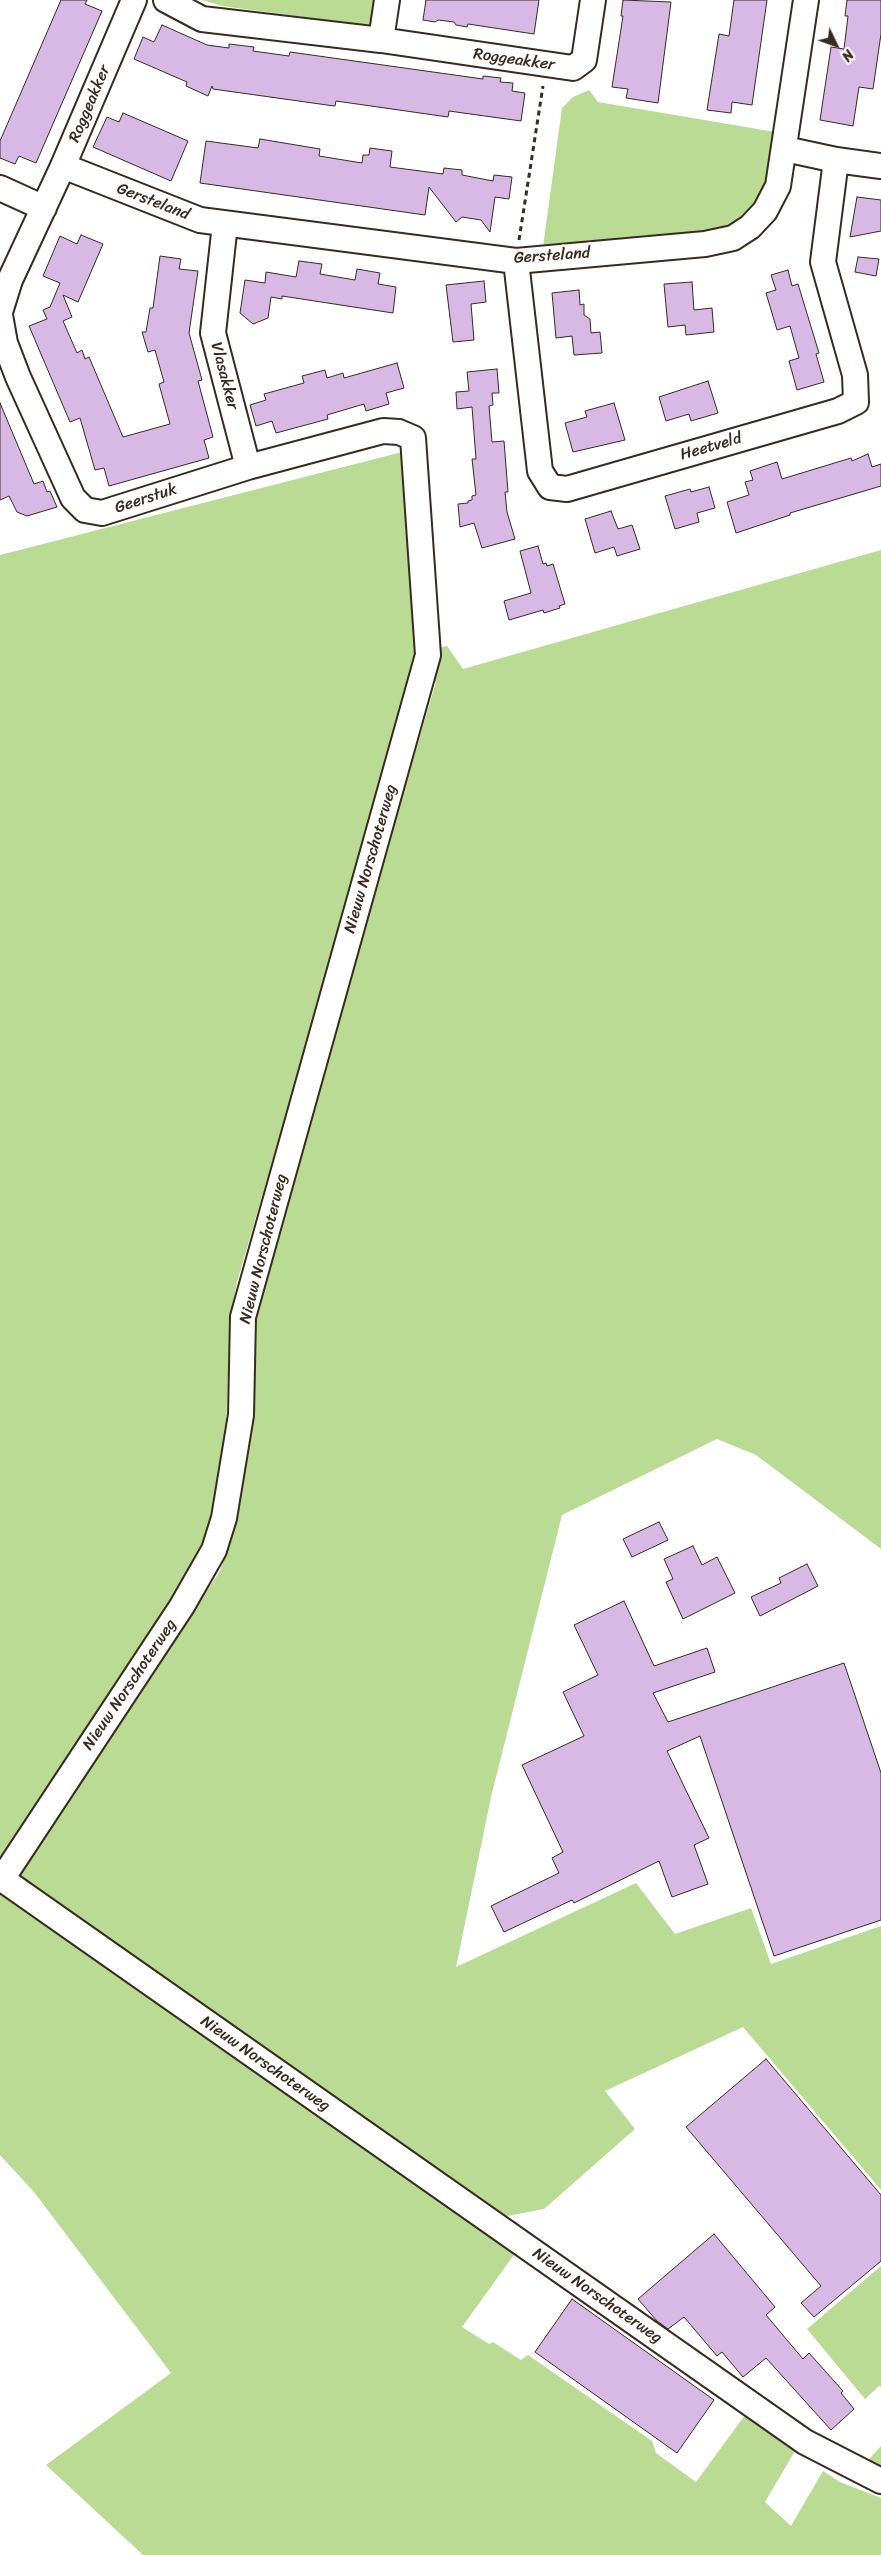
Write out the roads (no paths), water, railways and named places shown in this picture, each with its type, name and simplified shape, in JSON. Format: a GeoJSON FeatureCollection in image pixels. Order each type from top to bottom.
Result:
{"type":"FeatureCollection","features":[{"type":"Feature","properties":{"kind":"street","name":"Roggeakker"},"geometry":{"type":"LineString","coordinates":[[44,208],[134,0]]}},
{"type":"Feature","properties":{"kind":"street","name":"Roggeakker"},"geometry":{"type":"LineString","coordinates":[[166,0],[202,19],[381,40],[573,68],[584,60],[593,0]]}},
{"type":"Feature","properties":{"kind":"street"},"geometry":{"type":"LineString","coordinates":[[381,40],[387,0]]}},
{"type":"Feature","properties":{"kind":"street","name":"Gersteland"},"geometry":{"type":"LineString","coordinates":[[63,166],[200,220],[516,261],[705,244],[733,238],[750,227],[765,211],[778,186],[806,0]]}},
{"type":"Feature","properties":{"kind":"street"},"geometry":{"type":"LineString","coordinates":[[785,149],[836,160],[881,166]]}},
{"type":"Feature","properties":{"kind":"street","name":"Heetveld"},"geometry":{"type":"LineString","coordinates":[[516,261],[540,471],[550,487],[567,489],[838,411],[856,402],[855,375],[823,262],[836,160]]}},
{"type":"Feature","properties":{"kind":"street"},"geometry":{"type":"LineString","coordinates":[[0,188],[44,208]]}},
{"type":"Feature","properties":{"kind":"street","name":"Geerstuk"},"geometry":{"type":"LineString","coordinates":[[44,208],[10,280],[0,314],[5,343],[18,377],[73,498],[85,510],[102,513],[248,466],[384,431],[399,432],[413,438]]}},
{"type":"Feature","properties":{"kind":"street","name":"Vlasakker"},"geometry":{"type":"LineString","coordinates":[[225,224],[213,333],[248,466]]}},
{"type":"Feature","properties":{"kind":"street","name":"Nieuw Norschoterweg"},"geometry":{"type":"LineString","coordinates":[[413,438],[428,655],[243,1317],[241,1414],[224,1518],[214,1550],[182,1606],[2,1879],[805,2442],[881,2481]]}}]}
